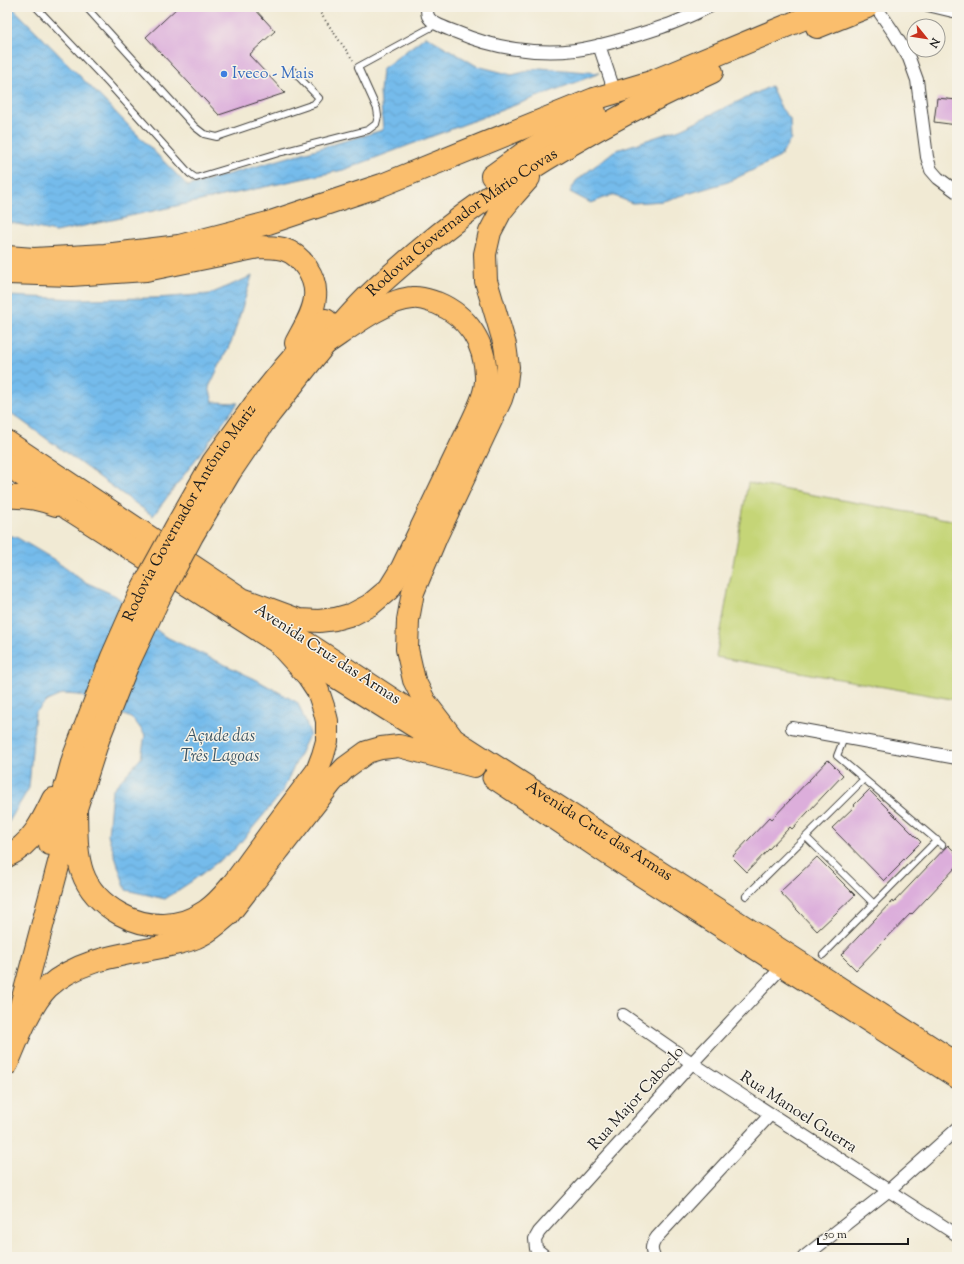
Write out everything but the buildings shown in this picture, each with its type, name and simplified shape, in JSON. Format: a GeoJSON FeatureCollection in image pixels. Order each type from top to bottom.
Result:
{"type":"FeatureCollection","features":[{"type":"Feature","properties":{"kind":"highway"},"geometry":{"type":"LineString","coordinates":[[7,257],[34,259],[105,255],[172,247],[268,223],[382,185],[594,99],[650,82],[832,7]]}},
{"type":"Feature","properties":{"kind":"highway","name":"Rodovia Governador Mário Covas"},"geometry":{"type":"LineString","coordinates":[[76,809],[92,734],[127,666],[159,598],[192,536],[230,472],[262,410],[369,295],[440,233],[485,198],[567,146],[686,83],[772,45],[867,7]]}},
{"type":"Feature","properties":{"kind":"highway","name":"Rodovia Governador Antônio Mariz"},"geometry":{"type":"LineString","coordinates":[[262,410],[284,368],[359,286],[389,257],[430,222],[524,153],[577,121],[650,82]]}},
{"type":"Feature","properties":{"kind":"highway"},"geometry":{"type":"LineString","coordinates":[[451,736],[425,702],[414,680],[407,649],[408,620],[413,592],[436,537],[501,400],[506,383],[508,367],[505,345],[486,281],[485,254],[490,232],[501,211],[529,178],[567,146]]}},
{"type":"Feature","properties":{"kind":"highway"},"geometry":{"type":"LineString","coordinates":[[7,273],[71,275],[146,270],[259,247],[274,247],[285,250],[295,255],[310,273],[315,286],[315,298],[312,311],[284,368]]}},
{"type":"Feature","properties":{"kind":"highway"},"geometry":{"type":"LineString","coordinates":[[7,442],[242,599],[299,620],[335,620],[370,606],[389,589],[402,568],[482,400],[486,378],[483,355],[474,333],[463,319],[445,307],[429,300],[414,298],[396,301],[377,310],[325,344]]}},
{"type":"Feature","properties":{"kind":"highway"},"geometry":{"type":"LineString","coordinates":[[7,464],[70,510],[277,642],[308,676],[318,691],[327,721],[327,741],[317,770],[227,891],[206,911],[190,920],[168,926],[149,925],[131,920],[115,911],[98,898],[87,883],[80,868],[77,846],[76,809]]}},
{"type":"Feature","properties":{"kind":"highway"},"geometry":{"type":"LineString","coordinates":[[7,497],[18,496],[39,499],[70,510]]}},
{"type":"Feature","properties":{"kind":"highway"},"geometry":{"type":"LineString","coordinates":[[7,856],[20,849],[33,836],[73,759],[92,734]]}},
{"type":"Feature","properties":{"kind":"highway"},"geometry":{"type":"LineString","coordinates":[[7,1064],[34,1007],[48,988],[65,974],[80,966],[99,960],[182,942],[201,935],[228,915],[331,783],[346,768],[367,752],[381,748],[399,746],[474,766]]}},
{"type":"Feature","properties":{"kind":"highway"},"geometry":{"type":"LineString","coordinates":[[7,1001],[73,759]]}},
{"type":"Feature","properties":{"kind":"highway"},"geometry":{"type":"LineString","coordinates":[[7,1058],[57,870],[76,809]]}},
{"type":"Feature","properties":{"kind":"main road","name":"Avenida Cruz das Armas"},"geometry":{"type":"LineString","coordinates":[[242,599],[451,736],[957,1062]]}},
{"type":"Feature","properties":{"kind":"main road","name":"Avenida Cruz das Armas"},"geometry":{"type":"LineString","coordinates":[[277,642],[474,766],[607,855],[957,1079]]}},
{"type":"Feature","properties":{"kind":"street"},"geometry":{"type":"LineString","coordinates":[[427,7],[428,16],[437,24],[476,40],[534,51],[575,50],[599,46],[662,27],[710,7]]}},
{"type":"Feature","properties":{"kind":"street"},"geometry":{"type":"LineString","coordinates":[[876,7],[909,58],[916,80],[927,157],[931,170],[938,178],[957,192]]}},
{"type":"Feature","properties":{"kind":"street"},"geometry":{"type":"LineString","coordinates":[[599,46],[615,93]]}},
{"type":"Feature","properties":{"kind":"street"},"geometry":{"type":"LineString","coordinates":[[792,728],[957,758]]}},
{"type":"Feature","properties":{"kind":"street","name":"Rua Major Caboclo"},"geometry":{"type":"LineString","coordinates":[[546,1257],[536,1249],[535,1239],[539,1232],[692,1063],[782,967]]}},
{"type":"Feature","properties":{"kind":"street","name":"Rua Manoel Guerra"},"geometry":{"type":"LineString","coordinates":[[623,1015],[692,1063],[957,1235]]}},
{"type":"Feature","properties":{"kind":"street"},"geometry":{"type":"LineString","coordinates":[[654,1257],[651,1250],[652,1244],[657,1237],[770,1114]]}},
{"type":"Feature","properties":{"kind":"street"},"geometry":{"type":"LineString","coordinates":[[804,1257],[888,1191],[957,1129]]}},
{"type":"Feature","properties":{"kind":"lane"},"geometry":{"type":"LineString","coordinates":[[36,7],[109,84],[190,174],[196,178],[282,152],[372,128],[376,124],[378,116],[377,109],[358,67],[437,24]]}},
{"type":"Feature","properties":{"kind":"lane"},"geometry":{"type":"LineString","coordinates":[[86,7],[195,128],[204,134],[217,137],[314,104],[319,98],[292,71]]}},
{"type":"Feature","properties":{"kind":"lane"},"geometry":{"type":"LineString","coordinates":[[924,7],[957,14]]}},
{"type":"Feature","properties":{"kind":"lane"},"geometry":{"type":"LineString","coordinates":[[844,738],[837,756],[942,845]]}},
{"type":"Feature","properties":{"kind":"lane"},"geometry":{"type":"LineString","coordinates":[[746,896],[864,779]]}},
{"type":"Feature","properties":{"kind":"lane"},"geometry":{"type":"LineString","coordinates":[[806,837],[874,904]]}},
{"type":"Feature","properties":{"kind":"lane"},"geometry":{"type":"LineString","coordinates":[[823,955],[937,840]]}},
{"type":"Feature","properties":{"kind":"path"},"geometry":{"type":"LineString","coordinates":[[316,7],[358,67]]}},
{"type":"Feature","properties":{"kind":"green space"},"geometry":{"type":"Polygon","coordinates":[[[748,483],[957,521],[957,700],[716,657],[748,483]]]}},
{"type":"Feature","properties":{"kind":"water"},"geometry":{"type":"Polygon","coordinates":[[[7,7],[12,7],[188,186],[383,130],[380,92],[382,69],[426,36],[477,66],[512,75],[540,68],[600,73],[343,170],[56,232],[7,222],[7,7]]]}},
{"type":"Feature","properties":{"kind":"water"},"geometry":{"type":"Polygon","coordinates":[[[771,86],[781,108],[790,119],[791,139],[780,157],[728,182],[663,201],[632,203],[612,195],[591,203],[570,192],[576,181],[614,151],[680,129],[771,86]]]}},
{"type":"Feature","properties":{"kind":"water"},"geometry":{"type":"Polygon","coordinates":[[[252,276],[232,340],[209,387],[213,402],[238,403],[153,516],[7,410],[7,296],[79,299],[157,298],[210,294],[252,276]]]}},
{"type":"Feature","properties":{"kind":"water","name":"Açude das Três Lagoas"},"geometry":{"type":"Polygon","coordinates":[[[7,535],[16,537],[53,559],[83,581],[116,596],[164,636],[255,679],[298,703],[310,733],[281,794],[235,849],[165,899],[126,890],[108,835],[112,790],[141,758],[145,735],[131,718],[79,695],[63,694],[47,701],[35,713],[29,788],[7,825],[7,535]]]}},
{"type":"Feature","properties":{"kind":"place","name":"Iveco - Mais"},"geometry":{"type":"Point","coordinates":[224,74]}}]}
